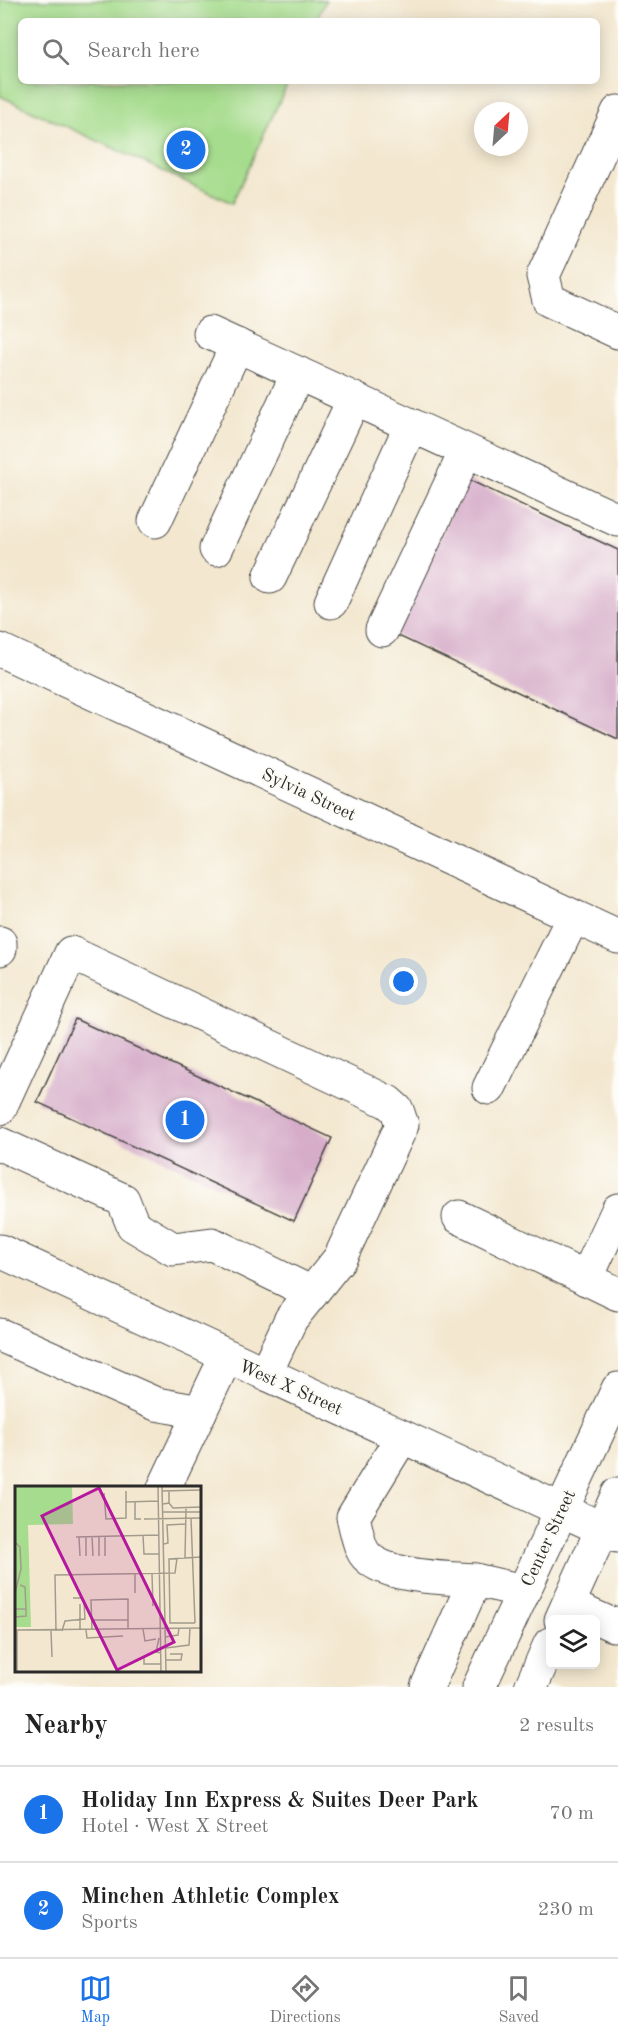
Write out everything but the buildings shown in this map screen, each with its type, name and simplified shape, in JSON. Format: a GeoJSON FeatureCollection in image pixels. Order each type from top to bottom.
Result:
{"type":"FeatureCollection","features":[{"type":"Feature","properties":{"kind":"street"},"geometry":{"type":"LineString","coordinates":[[618,112],[543,276],[549,300],[618,332]]}},
{"type":"Feature","properties":{"kind":"street"},"geometry":{"type":"LineString","coordinates":[[155,521],[223,339],[618,520]]}},
{"type":"Feature","properties":{"kind":"street"},"geometry":{"type":"LineString","coordinates":[[216,549],[298,373]]}},
{"type":"Feature","properties":{"kind":"street"},"geometry":{"type":"LineString","coordinates":[[270,577],[354,399]]}},
{"type":"Feature","properties":{"kind":"street"},"geometry":{"type":"LineString","coordinates":[[331,602],[411,425]]}},
{"type":"Feature","properties":{"kind":"street"},"geometry":{"type":"LineString","coordinates":[[382,630],[466,451]]}},
{"type":"Feature","properties":{"kind":"street","name":"Sylvia Street"},"geometry":{"type":"LineString","coordinates":[[0,650],[618,938]]}},
{"type":"Feature","properties":{"kind":"street"},"geometry":{"type":"LineString","coordinates":[[489,1088],[573,916]]}},
{"type":"Feature","properties":{"kind":"street"},"geometry":{"type":"LineString","coordinates":[[0,944],[0,949]]}},
{"type":"Feature","properties":{"kind":"street"},"geometry":{"type":"LineString","coordinates":[[0,1108],[71,953],[388,1101],[397,1110],[402,1125],[340,1258],[291,1319],[265,1374]]}},
{"type":"Feature","properties":{"kind":"street"},"geometry":{"type":"LineString","coordinates":[[0,1144],[123,1200],[133,1225],[172,1249],[212,1244],[312,1293]]}},
{"type":"Feature","properties":{"kind":"street"},"geometry":{"type":"LineString","coordinates":[[586,1279],[618,1210]]}},
{"type":"Feature","properties":{"kind":"street"},"geometry":{"type":"LineString","coordinates":[[459,1217],[618,1294]]}},
{"type":"Feature","properties":{"kind":"street","name":"West X Street"},"geometry":{"type":"LineString","coordinates":[[0,1251],[226,1357],[591,1523]]}},
{"type":"Feature","properties":{"kind":"street"},"geometry":{"type":"LineString","coordinates":[[0,1335],[156,1404],[200,1412]]}},
{"type":"Feature","properties":{"kind":"street"},"geometry":{"type":"LineString","coordinates":[[165,1486],[226,1357]]}},
{"type":"Feature","properties":{"kind":"street","name":"Center Street"},"geometry":{"type":"LineString","coordinates":[[565,1612],[591,1523],[618,1389]]}},
{"type":"Feature","properties":{"kind":"street"},"geometry":{"type":"LineString","coordinates":[[402,1437],[353,1517],[364,1552],[380,1565],[427,1577],[475,1580],[524,1591]]}},
{"type":"Feature","properties":{"kind":"street","name":"Center Street"},"geometry":{"type":"LineString","coordinates":[[479,1687],[524,1591],[618,1494]]}},
{"type":"Feature","properties":{"kind":"street"},"geometry":{"type":"LineString","coordinates":[[427,1687],[475,1580]]}},
{"type":"Feature","properties":{"kind":"street"},"geometry":{"type":"LineString","coordinates":[[565,1612],[613,1625],[618,1623]]}},
{"type":"Feature","properties":{"kind":"street"},"geometry":{"type":"LineString","coordinates":[[531,1687],[546,1653]]}},
{"type":"Feature","properties":{"kind":"green space"},"geometry":{"type":"Polygon","coordinates":[[[0,0],[326,0],[317,18],[18,18],[18,84],[288,84],[232,203],[0,96],[0,0]]]}},
{"type":"Feature","properties":{"kind":"place","name":"Minchen Athletic Complex"},"geometry":{"type":"Point","coordinates":[186,150]}},
{"type":"Feature","properties":{"kind":"place","name":"Holiday Inn Express & Suites Deer Park"},"geometry":{"type":"Point","coordinates":[185,1120]}}]}
